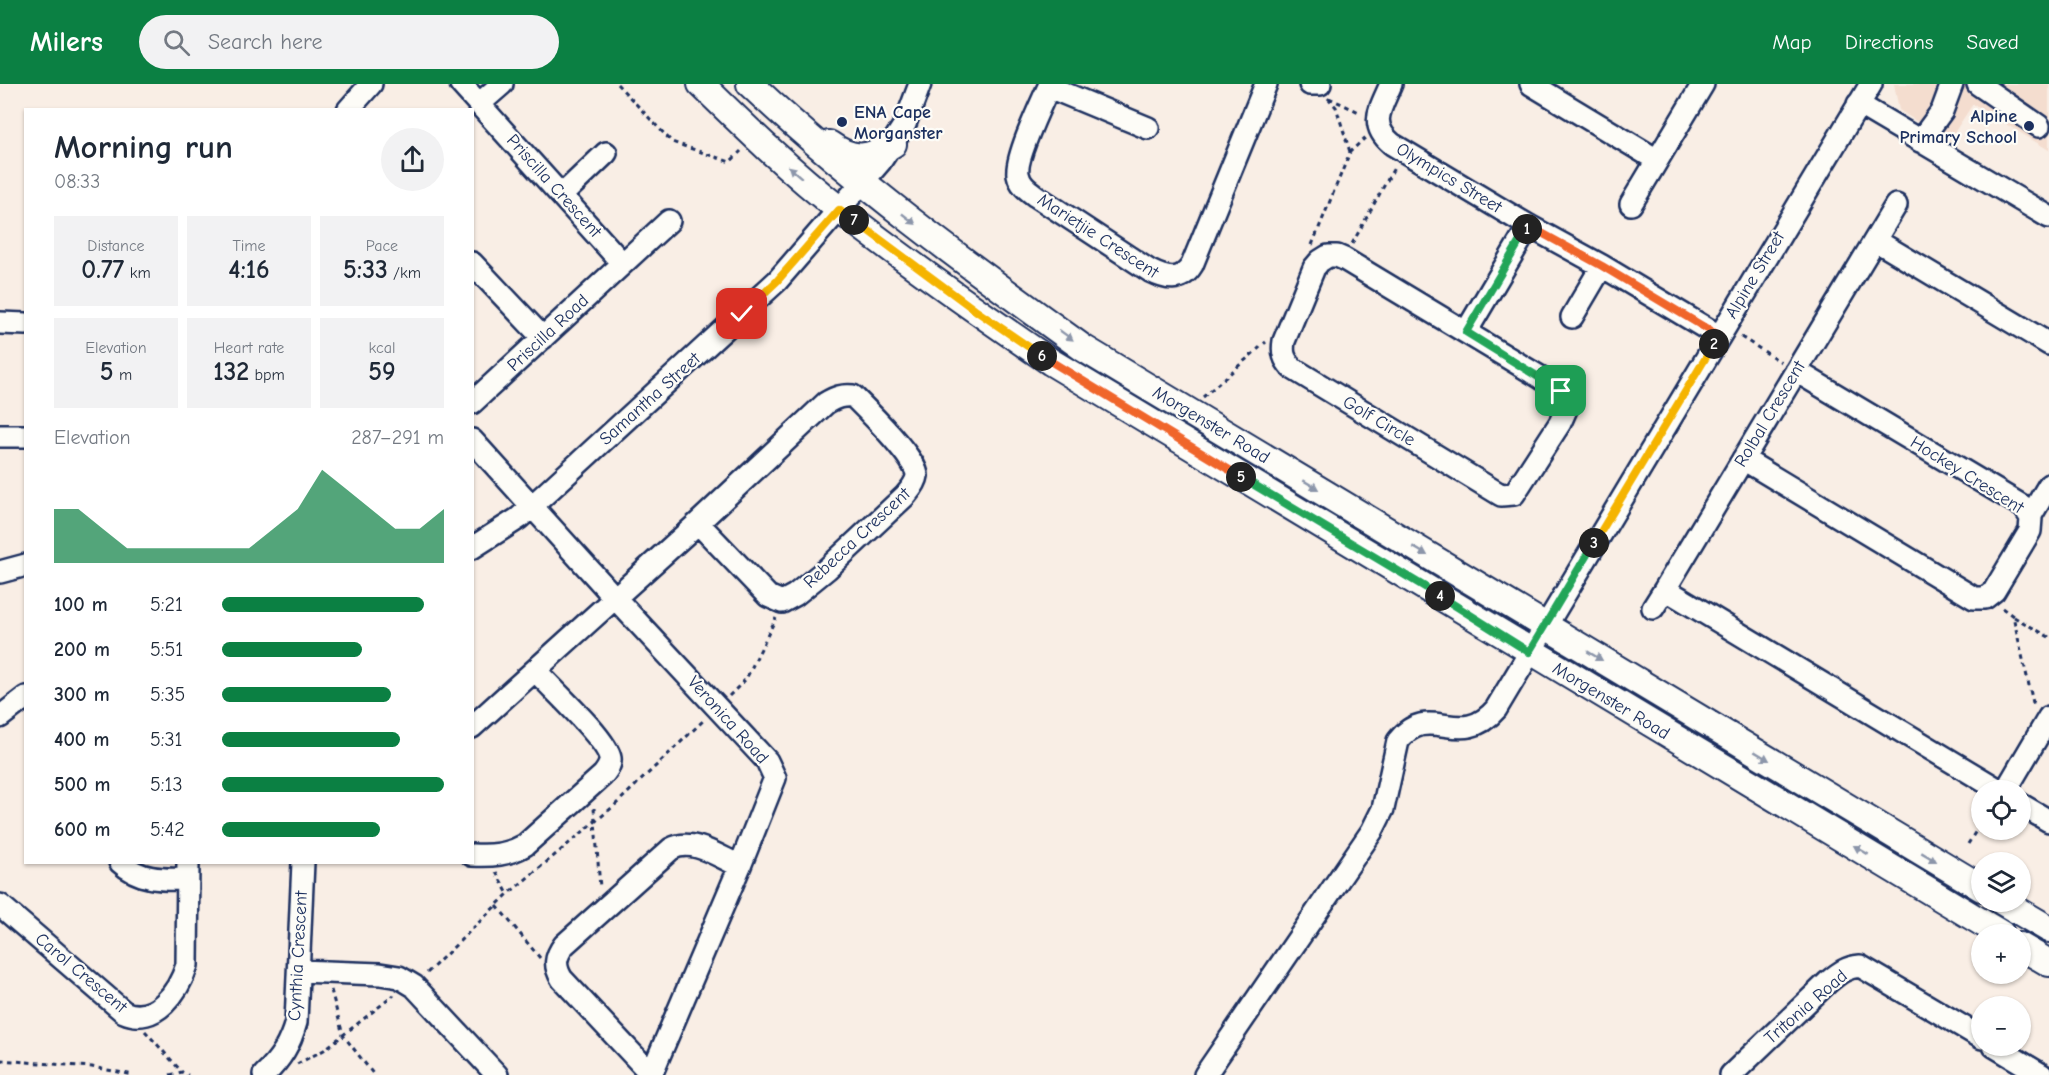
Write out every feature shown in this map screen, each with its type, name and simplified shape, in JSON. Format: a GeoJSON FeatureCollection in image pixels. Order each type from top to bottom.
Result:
{"type":"FeatureCollection","features":[{"type":"Feature","properties":{"kind":"main road","name":"Morgenster Road"},"geometry":{"type":"LineString","coordinates":[[701,84],[755,137],[839,210],[975,310],[1051,362],[1529,652],[1984,924]]}},
{"type":"Feature","properties":{"kind":"main road","name":"Morgenster Road"},"geometry":{"type":"LineString","coordinates":[[750,84],[864,182],[989,280],[1083,348],[1971,881]]}},
{"type":"Feature","properties":{"kind":"main road"},"geometry":{"type":"LineString","coordinates":[[786,117],[799,121],[838,151],[850,155],[868,157],[893,144]]}},
{"type":"Feature","properties":{"kind":"main road"},"geometry":{"type":"LineString","coordinates":[[2021,912],[2049,929]]}},
{"type":"Feature","properties":{"kind":"main road"},"geometry":{"type":"LineString","coordinates":[[2031,952],[2049,963]]}},
{"type":"Feature","properties":{"kind":"street"},"geometry":{"type":"LineString","coordinates":[[350,108],[371,84]]}},
{"type":"Feature","properties":{"kind":"street","name":"Priscilla Crescent"},"geometry":{"type":"LineString","coordinates":[[461,84],[622,263]]}},
{"type":"Feature","properties":{"kind":"street"},"geometry":{"type":"LineString","coordinates":[[479,104],[502,84]]}},
{"type":"Feature","properties":{"kind":"street","name":"Samantha Street"},"geometry":{"type":"LineString","coordinates":[[474,547],[512,524],[777,281],[864,182],[893,144],[910,114],[920,84]]}},
{"type":"Feature","properties":{"kind":"street","name":"Marietjie Crescent"},"geometry":{"type":"LineString","coordinates":[[1049,85],[1018,163],[1020,180],[1025,188],[1064,215],[1150,271],[1170,279],[1184,275],[1192,265],[1266,84]]}},
{"type":"Feature","properties":{"kind":"street"},"geometry":{"type":"LineString","coordinates":[[1310,84],[1320,84]]}},
{"type":"Feature","properties":{"kind":"street"},"geometry":{"type":"LineString","coordinates":[[1377,121],[1391,84]]}},
{"type":"Feature","properties":{"kind":"street"},"geometry":{"type":"LineString","coordinates":[[1531,84],[1658,160]]}},
{"type":"Feature","properties":{"kind":"street"},"geometry":{"type":"LineString","coordinates":[[1630,204],[1703,84]]}},
{"type":"Feature","properties":{"kind":"street","name":"Alpine Street"},"geometry":{"type":"LineString","coordinates":[[1205,1075],[1372,831],[1383,809],[1401,736],[1418,725],[1435,724],[1462,728],[1481,723],[1496,709],[1545,626],[1729,336],[1870,84]]}},
{"type":"Feature","properties":{"kind":"street"},"geometry":{"type":"LineString","coordinates":[[1920,141],[1942,111],[1952,84]]}},
{"type":"Feature","properties":{"kind":"street"},"geometry":{"type":"LineString","coordinates":[[1978,84],[2039,126]]}},
{"type":"Feature","properties":{"kind":"street"},"geometry":{"type":"LineString","coordinates":[[1049,85],[1148,128]]}},
{"type":"Feature","properties":{"kind":"street"},"geometry":{"type":"LineString","coordinates":[[1858,104],[2049,218]]}},
{"type":"Feature","properties":{"kind":"street","name":"Olympics Street"},"geometry":{"type":"LineString","coordinates":[[1377,121],[1381,133],[1403,151],[1529,226],[1729,336]]}},
{"type":"Feature","properties":{"kind":"street"},"geometry":{"type":"LineString","coordinates":[[562,195],[606,153]]}},
{"type":"Feature","properties":{"kind":"street","name":"Rolbal Crescent"},"geometry":{"type":"LineString","coordinates":[[1653,608],[1743,459],[1793,369],[1896,205]]}},
{"type":"Feature","properties":{"kind":"street","name":"Priscilla Road"},"geometry":{"type":"LineString","coordinates":[[474,401],[669,221]]}},
{"type":"Feature","properties":{"kind":"street"},"geometry":{"type":"LineString","coordinates":[[1466,332],[1529,226]]}},
{"type":"Feature","properties":{"kind":"street"},"geometry":{"type":"LineString","coordinates":[[1875,240],[2049,344]]}},
{"type":"Feature","properties":{"kind":"street"},"geometry":{"type":"LineString","coordinates":[[1320,261],[1332,256],[1344,259]]}},
{"type":"Feature","properties":{"kind":"street","name":"Golf Circle"},"geometry":{"type":"LineString","coordinates":[[1320,261],[1314,268],[1287,334],[1283,354],[1286,361],[1292,368],[1502,495],[1510,496],[1517,491],[1560,423],[1568,405],[1568,399],[1553,385],[1344,259]]}},
{"type":"Feature","properties":{"kind":"street"},"geometry":{"type":"LineString","coordinates":[[474,265],[543,338]]}},
{"type":"Feature","properties":{"kind":"street"},"geometry":{"type":"LineString","coordinates":[[1572,317],[1602,266]]}},
{"type":"Feature","properties":{"kind":"street"},"geometry":{"type":"LineString","coordinates":[[0,323],[24,324]]}},
{"type":"Feature","properties":{"kind":"street","name":"Hockey Crescent"},"geometry":{"type":"LineString","coordinates":[[1793,369],[2024,507],[2030,516],[2030,531],[1994,591],[1985,598]]}},
{"type":"Feature","properties":{"kind":"street","name":"Rebecca Crescent"},"geometry":{"type":"LineString","coordinates":[[474,725],[698,523],[826,403],[836,397],[853,396],[902,449],[914,466],[917,476],[913,487],[827,569],[795,595],[782,602],[777,601]]}},
{"type":"Feature","properties":{"kind":"street"},"geometry":{"type":"LineString","coordinates":[[0,436],[24,436]]}},
{"type":"Feature","properties":{"kind":"street","name":"Veronica Road"},"geometry":{"type":"LineString","coordinates":[[474,442],[531,507],[767,761],[775,778],[651,1075]]}},
{"type":"Feature","properties":{"kind":"street"},"geometry":{"type":"LineString","coordinates":[[1743,459],[1974,598],[1985,598]]}},
{"type":"Feature","properties":{"kind":"street"},"geometry":{"type":"LineString","coordinates":[[2030,516],[2049,485]]}},
{"type":"Feature","properties":{"kind":"street"},"geometry":{"type":"LineString","coordinates":[[698,523],[768,596],[777,601]]}},
{"type":"Feature","properties":{"kind":"street"},"geometry":{"type":"LineString","coordinates":[[0,572],[24,566]]}},
{"type":"Feature","properties":{"kind":"street"},"geometry":{"type":"LineString","coordinates":[[1665,589],[1982,780]]}},
{"type":"Feature","properties":{"kind":"street"},"geometry":{"type":"LineString","coordinates":[[474,855],[495,856],[513,852],[525,845],[608,770],[610,756],[603,741],[536,671]]}},
{"type":"Feature","properties":{"kind":"street"},"geometry":{"type":"LineString","coordinates":[[0,717],[24,699]]}},
{"type":"Feature","properties":{"kind":"street"},"geometry":{"type":"LineString","coordinates":[[2012,780],[2047,720]]}},
{"type":"Feature","properties":{"kind":"street"},"geometry":{"type":"LineString","coordinates":[[2031,810],[2049,821]]}},
{"type":"Feature","properties":{"kind":"street"},"geometry":{"type":"LineString","coordinates":[[651,1075],[562,979],[557,971],[557,954],[605,908],[679,844],[695,846],[740,866]]}},
{"type":"Feature","properties":{"kind":"street"},"geometry":{"type":"LineString","coordinates":[[123,864],[136,874],[148,878],[188,871]]}},
{"type":"Feature","properties":{"kind":"street","name":"Cynthia Crescent"},"geometry":{"type":"LineString","coordinates":[[271,1068],[288,1045],[296,1022],[303,864]]}},
{"type":"Feature","properties":{"kind":"street","name":"Carol Crescent"},"geometry":{"type":"LineString","coordinates":[[0,905],[124,1012],[131,1015],[147,1014],[174,993],[187,965],[188,871]]}},
{"type":"Feature","properties":{"kind":"street","name":"Tritonia Road"},"geometry":{"type":"LineString","coordinates":[[1745,1071],[1834,977],[1849,967],[1860,966],[1971,1032]]}},
{"type":"Feature","properties":{"kind":"street"},"geometry":{"type":"LineString","coordinates":[[299,971],[381,974],[399,977],[414,986],[497,1075]]}},
{"type":"Feature","properties":{"kind":"street"},"geometry":{"type":"LineString","coordinates":[[2011,1056],[2042,1075]]}},
{"type":"Feature","properties":{"kind":"path"},"geometry":{"type":"LineString","coordinates":[[617,84],[672,142],[730,162],[744,148]]}},
{"type":"Feature","properties":{"kind":"path"},"geometry":{"type":"LineString","coordinates":[[1320,261],[1310,249],[1350,152],[1336,106],[1327,96],[1377,121]]}},
{"type":"Feature","properties":{"kind":"path"},"geometry":{"type":"LineString","coordinates":[[1344,259],[1403,151]]}},
{"type":"Feature","properties":{"kind":"path"},"geometry":{"type":"LineString","coordinates":[[1201,398],[1264,343],[1287,334]]}},
{"type":"Feature","properties":{"kind":"path"},"geometry":{"type":"LineString","coordinates":[[1729,336],[1793,369]]}},
{"type":"Feature","properties":{"kind":"path"},"geometry":{"type":"LineString","coordinates":[[1985,598],[2049,637]]}},
{"type":"Feature","properties":{"kind":"path"},"geometry":{"type":"LineString","coordinates":[[271,1068],[292,1067],[324,1050],[395,994],[414,986],[508,894],[614,806],[746,679],[776,620],[777,601]]}},
{"type":"Feature","properties":{"kind":"path"},"geometry":{"type":"LineString","coordinates":[[2013,616],[2036,718],[2047,720]]}},
{"type":"Feature","properties":{"kind":"path"},"geometry":{"type":"LineString","coordinates":[[592,785],[602,903],[605,908]]}},
{"type":"Feature","properties":{"kind":"path"},"geometry":{"type":"LineString","coordinates":[[1968,844],[1971,839]]}},
{"type":"Feature","properties":{"kind":"path"},"geometry":{"type":"LineString","coordinates":[[495,856],[495,869],[508,894]]}},
{"type":"Feature","properties":{"kind":"path"},"geometry":{"type":"LineString","coordinates":[[496,905],[542,960],[556,962]]}},
{"type":"Feature","properties":{"kind":"path"},"geometry":{"type":"LineString","coordinates":[[326,972],[343,1035],[374,1075]]}},
{"type":"Feature","properties":{"kind":"path"},"geometry":{"type":"LineString","coordinates":[[131,1015],[182,1072],[188,1075]]}},
{"type":"Feature","properties":{"kind":"path"},"geometry":{"type":"LineString","coordinates":[[0,1060],[92,1067],[134,1075]]}},
{"type":"Feature","properties":{"kind":"path"},"geometry":{"type":"LineString","coordinates":[[170,1075],[182,1072]]}},
{"type":"Feature","properties":{"kind":"shaded area","name":"Alpine Primary School"},"geometry":{"type":"Polygon","coordinates":[[[1894,84],[2049,84],[2049,150],[1973,104],[1948,142],[1899,110],[1894,84]]]}},
{"type":"Feature","properties":{"kind":"place","name":"ENA Cape Morganster"},"geometry":{"type":"Point","coordinates":[842,122]}},
{"type":"Feature","properties":{"kind":"place","name":"Alpine Primary School"},"geometry":{"type":"Point","coordinates":[2029,126]}},
{"type":"Feature","properties":{"kind":"route"},"geometry":{"type":"LineString","coordinates":[[742,314],[777,281],[839,210],[975,310],[1051,362],[1460,608],[1529,652],[1719,336],[1602,266],[1529,226],[1466,332],[1561,391]]}}]}
